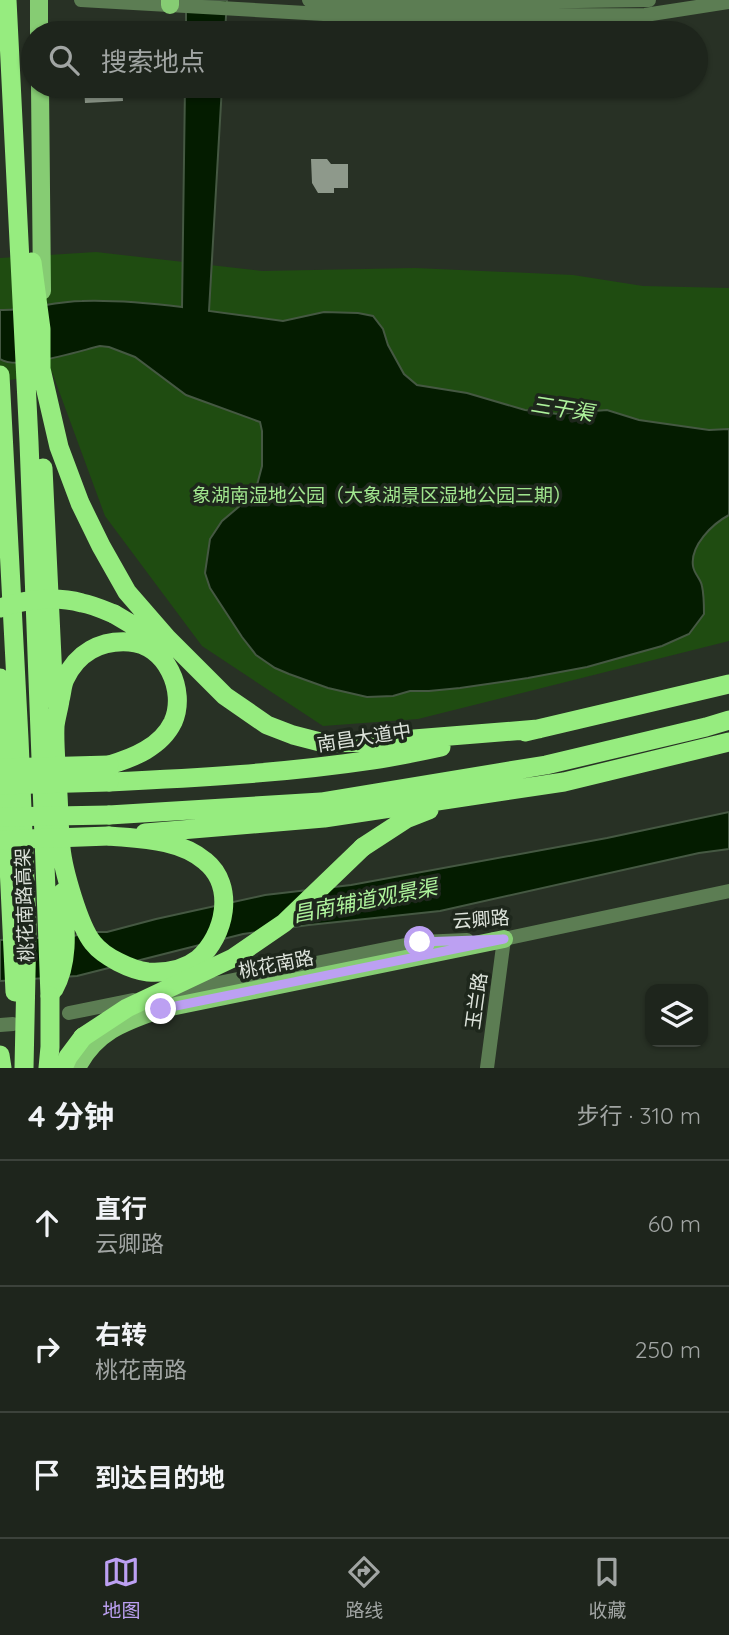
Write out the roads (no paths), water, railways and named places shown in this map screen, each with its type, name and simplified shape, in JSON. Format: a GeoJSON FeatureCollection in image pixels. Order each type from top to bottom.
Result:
{"type":"FeatureCollection","features":[{"type":"Feature","properties":{"kind":"highway"},"geometry":{"type":"LineString","coordinates":[[3,827],[109,836],[161,842],[189,850],[207,862],[216,873],[225,902],[222,923],[212,943],[198,959],[182,969],[145,972],[109,957],[64,921],[61,849],[55,725],[43,455],[40,329],[13,117],[7,0]]}},
{"type":"Feature","properties":{"kind":"highway","name":"桃花南路高架"},"geometry":{"type":"LineString","coordinates":[[13,117],[40,740],[64,921],[50,996],[48,1068]]}},
{"type":"Feature","properties":{"kind":"highway"},"geometry":{"type":"LineString","coordinates":[[41,369],[59,447],[80,503],[101,546],[127,592],[167,638],[225,696]]}},
{"type":"Feature","properties":{"kind":"highway","name":"桃花南路高架"},"geometry":{"type":"LineString","coordinates":[[0,375],[19,739],[19,928],[21,998],[26,1042],[24,1068]]}},
{"type":"Feature","properties":{"kind":"highway"},"geometry":{"type":"LineString","coordinates":[[0,608],[13,603],[47,599],[82,602],[114,614],[146,633],[225,696],[267,724],[293,735],[324,743],[376,742],[538,729]]}},
{"type":"Feature","properties":{"kind":"highway"},"geometry":{"type":"LineString","coordinates":[[0,768],[109,773],[147,749],[161,738],[172,724],[178,706],[174,681],[166,662],[150,648],[131,642],[106,644],[86,651],[64,680],[55,725]]}},
{"type":"Feature","properties":{"kind":"highway"},"geometry":{"type":"LineString","coordinates":[[0,678],[5,873],[0,904]]}},
{"type":"Feature","properties":{"kind":"highway","name":"南昌大道中"},"geometry":{"type":"LineString","coordinates":[[0,785],[109,773],[203,778],[360,762],[538,729],[729,684]]}},
{"type":"Feature","properties":{"kind":"highway"},"geometry":{"type":"LineString","coordinates":[[3,827],[109,815],[321,802],[546,765],[729,720]]}},
{"type":"Feature","properties":{"kind":"highway"},"geometry":{"type":"LineString","coordinates":[[63,1068],[83,1037],[127,1008],[233,958],[284,923],[363,847],[406,819],[445,804],[564,782],[729,742]]}},
{"type":"Feature","properties":{"kind":"highway"},"geometry":{"type":"LineString","coordinates":[[109,836],[324,818],[564,782]]}},
{"type":"Feature","properties":{"kind":"highway"},"geometry":{"type":"LineString","coordinates":[[3,827],[19,928]]}},
{"type":"Feature","properties":{"kind":"highway"},"geometry":{"type":"LineString","coordinates":[[0,1055],[2,1068]]}},
{"type":"Feature","properties":{"kind":"main road"},"geometry":{"type":"LineString","coordinates":[[39,0],[39,21]]}},
{"type":"Feature","properties":{"kind":"main road"},"geometry":{"type":"LineString","coordinates":[[40,98],[43,264],[40,329]]}},
{"type":"Feature","properties":{"kind":"main road","name":"桃花南路"},"geometry":{"type":"LineString","coordinates":[[77,1068],[96,1040],[122,1022],[161,1009],[504,939]]}},
{"type":"Feature","properties":{"kind":"street"},"geometry":{"type":"LineString","coordinates":[[80,0],[242,9],[649,0]]}},
{"type":"Feature","properties":{"kind":"street"},"geometry":{"type":"LineString","coordinates":[[309,0],[357,6],[645,15],[729,2]]}},
{"type":"Feature","properties":{"kind":"street","name":"云卿路"},"geometry":{"type":"LineString","coordinates":[[69,1013],[420,942],[504,939],[729,891]]}},
{"type":"Feature","properties":{"kind":"street","name":"玉兰路"},"geometry":{"type":"LineString","coordinates":[[487,1068],[504,939]]}},
{"type":"Feature","properties":{"kind":"water"},"geometry":{"type":"Polygon","coordinates":[[[186,0],[227,0],[226,21],[186,21],[186,0]]]}},
{"type":"Feature","properties":{"kind":"water"},"geometry":{"type":"Polygon","coordinates":[[[185,98],[221,98],[209,311],[283,321],[324,312],[373,316],[383,329],[388,345],[404,374],[417,385],[467,393],[525,410],[558,414],[607,410],[639,420],[709,430],[729,429],[729,515],[709,530],[699,543],[693,558],[693,566],[704,596],[704,614],[689,634],[662,646],[587,667],[460,688],[367,697],[328,688],[275,668],[256,655],[242,637],[210,588],[205,573],[210,539],[222,521],[248,499],[257,485],[262,466],[260,422],[186,395],[135,357],[109,347],[100,346],[20,363],[0,359],[0,310],[82,301],[182,307],[185,98]]]}},
{"type":"Feature","properties":{"kind":"water","name":"昌南辅道观景渠"},"geometry":{"type":"Polygon","coordinates":[[[729,812],[729,849],[699,853],[440,911],[243,934],[77,976],[0,981],[0,940],[107,932],[265,895],[351,885],[607,838],[729,812]]]}},
{"type":"Feature","properties":{"kind":"water label","name":"三干渠"},"geometry":{"type":"Point","coordinates":[562,409]}},
{"type":"Feature","properties":{"kind":"park label","name":"象湖南湿地公园（大象湖景区湿地公园三期）"},"geometry":{"type":"Point","coordinates":[382,495]}}]}
